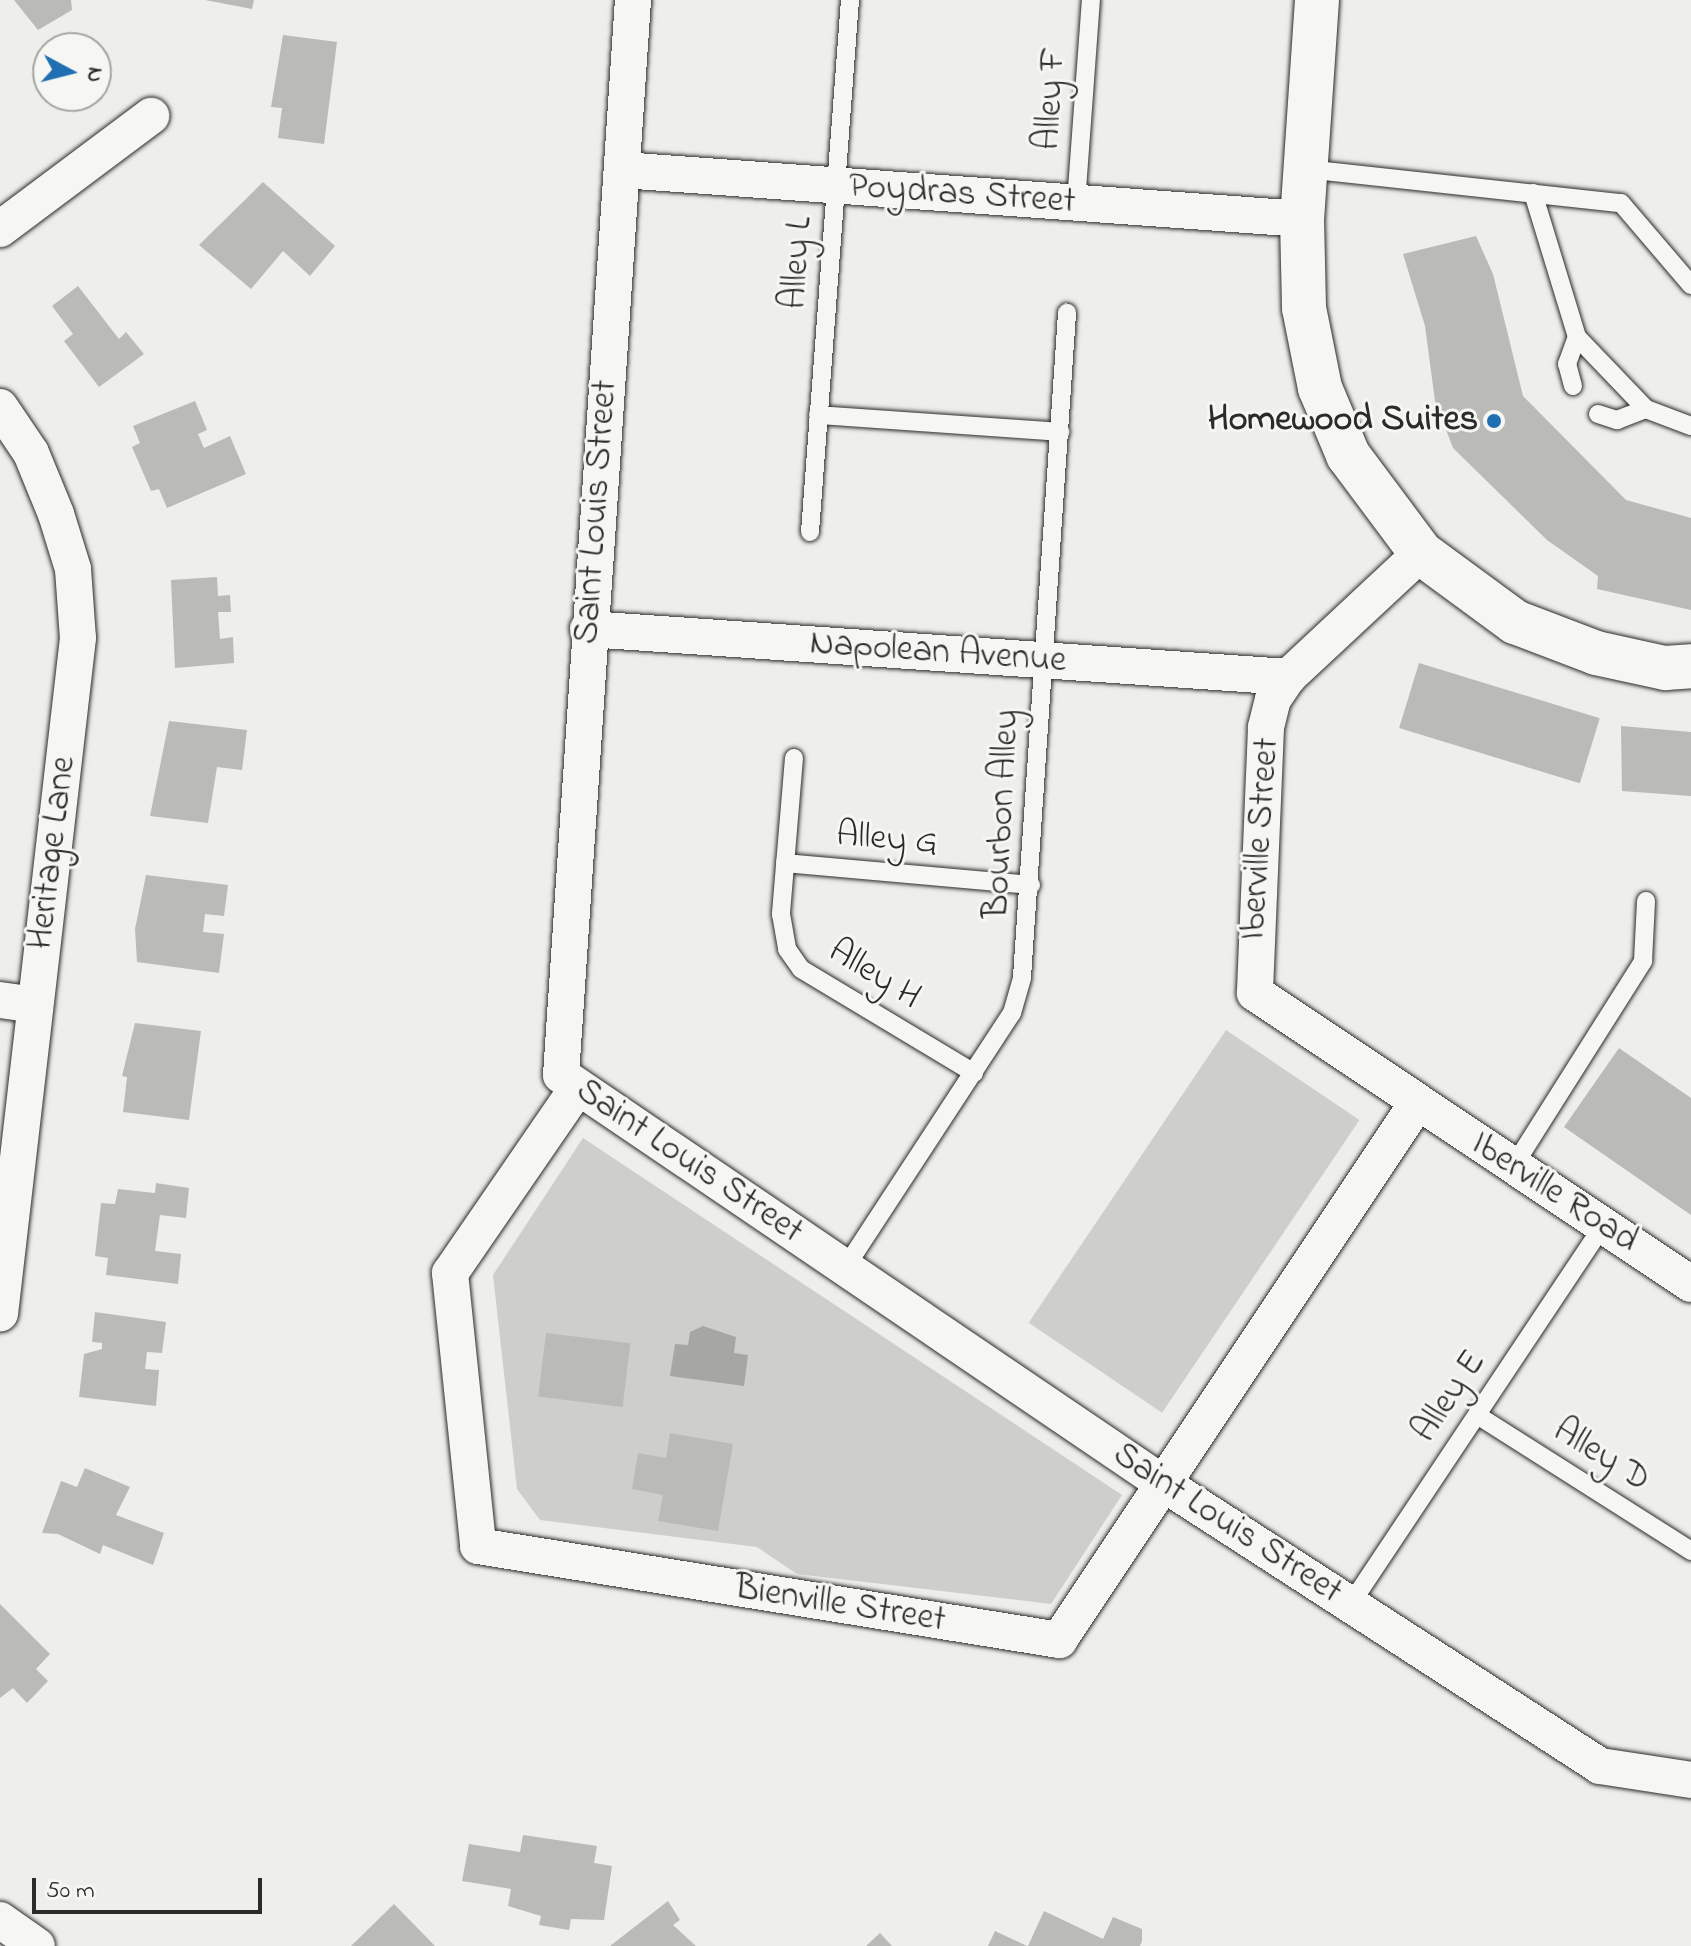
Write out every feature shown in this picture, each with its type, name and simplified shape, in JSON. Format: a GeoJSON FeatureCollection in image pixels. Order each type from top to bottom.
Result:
{"type":"FeatureCollection","features":[{"type":"Feature","properties":{"kind":"street","name":"Saint Louis Street"},"geometry":{"type":"LineString","coordinates":[[633,0],[588,629],[561,1075],[1164,1484],[1600,1766],[1691,1780]]}},
{"type":"Feature","properties":{"kind":"street"},"geometry":{"type":"LineString","coordinates":[[1317,0],[1302,219],[1304,308],[1320,388],[1348,455],[1421,553],[1515,622],[1596,653],[1665,668],[1691,666]]}},
{"type":"Feature","properties":{"kind":"street"},"geometry":{"type":"LineString","coordinates":[[0,229],[151,116]]}},
{"type":"Feature","properties":{"kind":"street","name":"Poydras Street"},"geometry":{"type":"LineString","coordinates":[[622,170],[1302,219]]}},
{"type":"Feature","properties":{"kind":"street","name":"Heritage Lane"},"geometry":{"type":"LineString","coordinates":[[0,407],[31,453],[56,514],[73,569],[78,638],[17,1002],[0,1314]]}},
{"type":"Feature","properties":{"kind":"street","name":"Iberville Street"},"geometry":{"type":"LineString","coordinates":[[1417,1103],[1255,993],[1266,728],[1273,699],[1288,677],[1421,553]]}},
{"type":"Feature","properties":{"kind":"street","name":"Napolean Avenue"},"geometry":{"type":"LineString","coordinates":[[588,629],[1288,677]]}},
{"type":"Feature","properties":{"kind":"street","name":"Bienville Street"},"geometry":{"type":"LineString","coordinates":[[578,1087],[450,1273],[478,1546],[1059,1640],[1417,1103]]}},
{"type":"Feature","properties":{"kind":"street","name":"Iberville Road"},"geometry":{"type":"LineString","coordinates":[[1417,1103],[1691,1284]]}},
{"type":"Feature","properties":{"kind":"street"},"geometry":{"type":"LineString","coordinates":[[0,1920],[37,1946]]}},
{"type":"Feature","properties":{"kind":"lane","name":"Alley L"},"geometry":{"type":"LineString","coordinates":[[810,532],[850,0]]}},
{"type":"Feature","properties":{"kind":"lane","name":"Alley F"},"geometry":{"type":"LineString","coordinates":[[1076,203],[1091,0]]}},
{"type":"Feature","properties":{"kind":"lane"},"geometry":{"type":"LineString","coordinates":[[1306,169],[1621,203],[1691,285]]}},
{"type":"Feature","properties":{"kind":"lane"},"geometry":{"type":"LineString","coordinates":[[1533,193],[1577,337],[1646,409],[1691,426]]}},
{"type":"Feature","properties":{"kind":"lane","name":"Bourbon Alley"},"geometry":{"type":"LineString","coordinates":[[845,1268],[1012,1013],[1031,885],[1067,313]]}},
{"type":"Feature","properties":{"kind":"lane"},"geometry":{"type":"LineString","coordinates":[[1573,386],[1567,364],[1577,337]]}},
{"type":"Feature","properties":{"kind":"lane"},"geometry":{"type":"LineString","coordinates":[[1598,414],[1617,420],[1646,409]]}},
{"type":"Feature","properties":{"kind":"lane"},"geometry":{"type":"LineString","coordinates":[[818,415],[1060,432]]}},
{"type":"Feature","properties":{"kind":"lane","name":"Alley H"},"geometry":{"type":"LineString","coordinates":[[794,758],[781,914],[787,949],[801,969],[974,1073]]}},
{"type":"Feature","properties":{"kind":"lane","name":"Alley G"},"geometry":{"type":"LineString","coordinates":[[785,863],[1031,885]]}},
{"type":"Feature","properties":{"kind":"lane"},"geometry":{"type":"LineString","coordinates":[[1513,1167],[1643,961],[1646,901]]}},
{"type":"Feature","properties":{"kind":"lane","name":"Alley E"},"geometry":{"type":"LineString","coordinates":[[1350,1605],[1603,1226]]}},
{"type":"Feature","properties":{"kind":"lane","name":"Alley D"},"geometry":{"type":"LineString","coordinates":[[1477,1415],[1691,1551]]}},
{"type":"Feature","properties":{"kind":"shaded area"},"geometry":{"type":"Polygon","coordinates":[[[1226,1030],[1359,1120],[1162,1413],[1029,1323],[1226,1030]]]}},
{"type":"Feature","properties":{"kind":"shaded area"},"geometry":{"type":"Polygon","coordinates":[[[583,1138],[1122,1495],[1051,1604],[797,1574],[757,1547],[540,1520],[517,1489],[493,1275],[583,1138]]]}},
{"type":"Feature","properties":{"kind":"shaded area"},"geometry":{"type":"Polygon","coordinates":[[[703,1326],[736,1337],[734,1353],[748,1355],[744,1386],[670,1376],[675,1344],[688,1345],[690,1332],[703,1326]]]}},
{"type":"Feature","properties":{"kind":"building"},"geometry":{"type":"Polygon","coordinates":[[[14,0],[71,0],[72,10],[38,30],[14,0]]]}},
{"type":"Feature","properties":{"kind":"building"},"geometry":{"type":"Polygon","coordinates":[[[205,0],[254,0],[252,9],[205,0]]]}},
{"type":"Feature","properties":{"kind":"building"},"geometry":{"type":"Polygon","coordinates":[[[283,35],[337,42],[324,144],[278,138],[282,108],[271,107],[283,35]]]}},
{"type":"Feature","properties":{"kind":"building"},"geometry":{"type":"Polygon","coordinates":[[[263,182],[335,246],[310,276],[283,251],[251,289],[199,245],[263,182]]]}},
{"type":"Feature","properties":{"kind":"building","name":"Homewood Suites"},"geometry":{"type":"Polygon","coordinates":[[[1476,236],[1493,274],[1523,396],[1626,500],[1691,518],[1691,610],[1597,589],[1598,576],[1547,540],[1453,448],[1435,401],[1425,326],[1403,254],[1476,236]]]}},
{"type":"Feature","properties":{"kind":"building"},"geometry":{"type":"Polygon","coordinates":[[[78,286],[119,339],[126,332],[144,354],[99,387],[64,341],[73,334],[52,306],[78,286]]]}},
{"type":"Feature","properties":{"kind":"building"},"geometry":{"type":"Polygon","coordinates":[[[195,401],[207,430],[198,434],[204,448],[230,436],[246,474],[167,508],[159,489],[151,491],[132,447],[140,443],[133,426],[195,401]]]}},
{"type":"Feature","properties":{"kind":"building"},"geometry":{"type":"Polygon","coordinates":[[[217,577],[218,596],[230,595],[231,612],[218,612],[220,639],[233,637],[234,663],[175,668],[171,580],[217,577]]]}},
{"type":"Feature","properties":{"kind":"building"},"geometry":{"type":"Polygon","coordinates":[[[1419,663],[1600,718],[1580,783],[1399,728],[1419,663]]]}},
{"type":"Feature","properties":{"kind":"building"},"geometry":{"type":"Polygon","coordinates":[[[169,721],[247,730],[242,770],[217,767],[208,823],[150,816],[169,721]]]}},
{"type":"Feature","properties":{"kind":"building"},"geometry":{"type":"Polygon","coordinates":[[[1621,726],[1691,732],[1691,796],[1622,791],[1621,726]]]}},
{"type":"Feature","properties":{"kind":"building"},"geometry":{"type":"Polygon","coordinates":[[[146,875],[228,885],[224,916],[205,914],[203,932],[224,934],[219,973],[137,962],[135,929],[146,875]]]}},
{"type":"Feature","properties":{"kind":"building"},"geometry":{"type":"Polygon","coordinates":[[[135,1023],[201,1031],[189,1120],[123,1112],[127,1077],[122,1076],[135,1023]]]}},
{"type":"Feature","properties":{"kind":"building"},"geometry":{"type":"Polygon","coordinates":[[[1619,1048],[1691,1098],[1691,1215],[1564,1127],[1619,1048]]]}},
{"type":"Feature","properties":{"kind":"building"},"geometry":{"type":"Polygon","coordinates":[[[156,1183],[189,1188],[186,1218],[160,1215],[155,1251],[181,1254],[178,1284],[106,1275],[108,1258],[95,1256],[101,1203],[115,1204],[118,1189],[155,1193],[156,1183]]]}},
{"type":"Feature","properties":{"kind":"building"},"geometry":{"type":"Polygon","coordinates":[[[95,1312],[166,1322],[162,1353],[147,1352],[145,1369],[159,1370],[156,1406],[79,1397],[84,1354],[102,1349],[102,1343],[92,1342],[95,1312]]]}},
{"type":"Feature","properties":{"kind":"building"},"geometry":{"type":"Polygon","coordinates":[[[546,1333],[630,1343],[623,1407],[538,1397],[546,1333]]]}},
{"type":"Feature","properties":{"kind":"building"},"geometry":{"type":"Polygon","coordinates":[[[670,1433],[733,1444],[718,1531],[658,1521],[663,1495],[632,1489],[638,1453],[666,1458],[670,1433]]]}},
{"type":"Feature","properties":{"kind":"building"},"geometry":{"type":"Polygon","coordinates":[[[85,1468],[130,1487],[116,1515],[164,1533],[153,1565],[103,1545],[100,1554],[58,1534],[42,1533],[61,1481],[77,1487],[85,1468]]]}},
{"type":"Feature","properties":{"kind":"building"},"geometry":{"type":"Polygon","coordinates":[[[0,1604],[50,1654],[36,1669],[48,1681],[27,1703],[13,1688],[0,1698],[0,1604]]]}},
{"type":"Feature","properties":{"kind":"building"},"geometry":{"type":"Polygon","coordinates":[[[523,1835],[597,1846],[594,1863],[612,1866],[604,1920],[571,1919],[569,1930],[539,1925],[541,1916],[508,1906],[511,1889],[462,1881],[469,1844],[520,1852],[523,1835]]]}},
{"type":"Feature","properties":{"kind":"building"},"geometry":{"type":"Polygon","coordinates":[[[668,1901],[680,1920],[673,1925],[696,1946],[610,1946],[668,1901]]]}},
{"type":"Feature","properties":{"kind":"building"},"geometry":{"type":"Polygon","coordinates":[[[394,1904],[435,1946],[351,1946],[394,1904]]]}},
{"type":"Feature","properties":{"kind":"building"},"geometry":{"type":"Polygon","coordinates":[[[1044,1911],[1103,1939],[1113,1917],[1142,1929],[1142,1941],[1140,1946],[1028,1946],[1044,1911]]]}},
{"type":"Feature","properties":{"kind":"building"},"geometry":{"type":"Polygon","coordinates":[[[995,1931],[1027,1946],[988,1946],[995,1931]]]}},
{"type":"Feature","properties":{"kind":"building"},"geometry":{"type":"Polygon","coordinates":[[[880,1933],[892,1946],[866,1946],[880,1933]]]}},
{"type":"Feature","properties":{"kind":"place","name":"Homewood Suites"},"geometry":{"type":"Point","coordinates":[1494,421]}}]}
